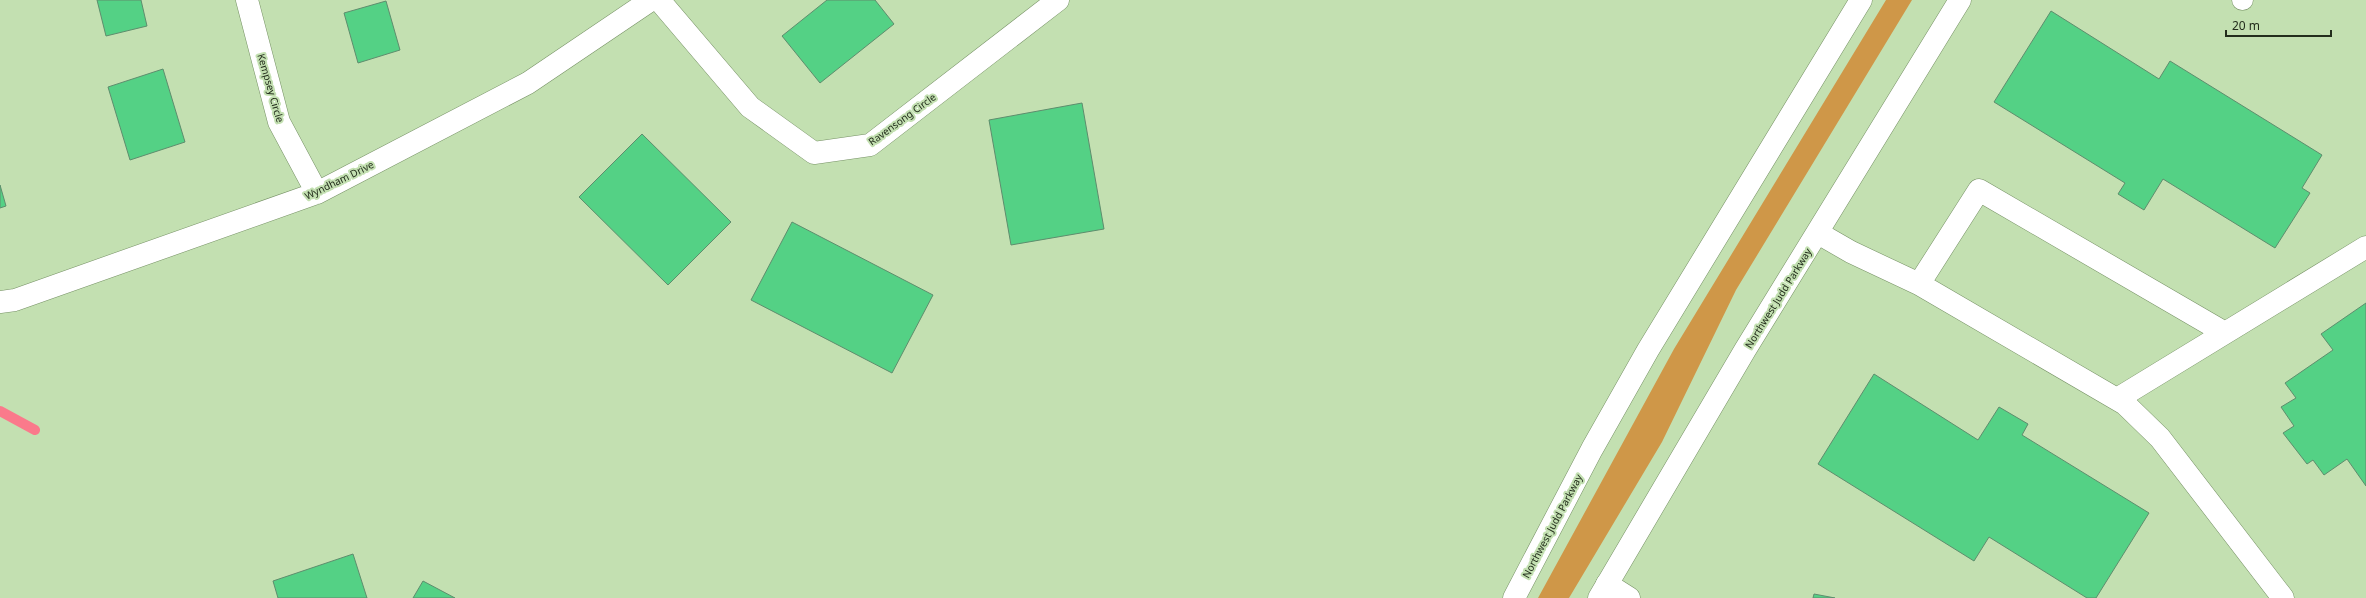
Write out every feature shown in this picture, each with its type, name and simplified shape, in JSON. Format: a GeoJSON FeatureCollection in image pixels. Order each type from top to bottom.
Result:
{"type":"FeatureCollection","features":[{"type":"Feature","properties":{"kind":"main road","name":"Kempsey Circle"},"geometry":{"type":"LineString","coordinates":[[247,0],[279,122],[316,193]]}},
{"type":"Feature","properties":{"kind":"main road","name":"Wyndham Drive"},"geometry":{"type":"LineString","coordinates":[[0,302],[15,300],[316,193],[528,83],[651,0]]}},
{"type":"Feature","properties":{"kind":"main road","name":"Ravensong Circle"},"geometry":{"type":"LineString","coordinates":[[659,0],[750,106],[814,153],[870,145],[1058,0]]}},
{"type":"Feature","properties":{"kind":"main road","name":"Northwest Judd Parkway"},"geometry":{"type":"LineString","coordinates":[[1514,598],[1592,449],[1648,350],[1861,0]]}},
{"type":"Feature","properties":{"kind":"main road","name":"Northwest Judd Parkway"},"geometry":{"type":"LineString","coordinates":[[1603,591],[1745,350],[1960,0]]}},
{"type":"Feature","properties":{"kind":"main road"},"geometry":{"type":"LineString","coordinates":[[1919,284],[1979,190],[2225,333]]}},
{"type":"Feature","properties":{"kind":"main road"},"geometry":{"type":"LineString","coordinates":[[1818,233],[1851,252],[1919,284],[2125,404],[2160,438],[2283,598]]}},
{"type":"Feature","properties":{"kind":"main road"},"geometry":{"type":"LineString","coordinates":[[2117,399],[2366,247]]}},
{"type":"Feature","properties":{"kind":"main road"},"geometry":{"type":"LineString","coordinates":[[1603,591],[1629,598]]}},
{"type":"Feature","properties":{"kind":"shaded area"},"geometry":{"type":"Polygon","coordinates":[[[1886,0],[1912,0],[1736,290],[1662,442],[1569,598],[1538,598],[1674,349],[1886,0]]]}},
{"type":"Feature","properties":{"kind":"building"},"geometry":{"type":"Polygon","coordinates":[[[97,0],[141,0],[147,26],[106,36],[97,0]]]}},
{"type":"Feature","properties":{"kind":"building"},"geometry":{"type":"Polygon","coordinates":[[[827,0],[875,0],[894,24],[820,83],[782,36],[827,0]]]}},
{"type":"Feature","properties":{"kind":"building"},"geometry":{"type":"Polygon","coordinates":[[[386,1],[400,50],[358,63],[344,13],[386,1]]]}},
{"type":"Feature","properties":{"kind":"building"},"geometry":{"type":"Polygon","coordinates":[[[2051,11],[2159,79],[2170,61],[2322,155],[2302,188],[2310,193],[2275,248],[2163,179],[2144,210],[2118,194],[2125,183],[1994,102],[2051,11]]]}},
{"type":"Feature","properties":{"kind":"building"},"geometry":{"type":"Polygon","coordinates":[[[163,69],[185,142],[130,160],[108,87],[163,69]]]}},
{"type":"Feature","properties":{"kind":"building"},"geometry":{"type":"Polygon","coordinates":[[[1082,103],[1104,229],[1011,245],[989,120],[1082,103]]]}},
{"type":"Feature","properties":{"kind":"building"},"geometry":{"type":"Polygon","coordinates":[[[642,134],[731,222],[668,285],[579,197],[642,134]]]}},
{"type":"Feature","properties":{"kind":"building"},"geometry":{"type":"Polygon","coordinates":[[[0,185],[6,206],[0,208],[0,185]]]}},
{"type":"Feature","properties":{"kind":"building"},"geometry":{"type":"Polygon","coordinates":[[[792,222],[933,295],[892,373],[751,300],[792,222]]]}},
{"type":"Feature","properties":{"kind":"building"},"geometry":{"type":"Polygon","coordinates":[[[2366,303],[2366,486],[2347,459],[2324,475],[2313,460],[2307,464],[2283,433],[2294,426],[2281,407],[2296,398],[2285,383],[2333,350],[2321,334],[2366,303]]]}},
{"type":"Feature","properties":{"kind":"building"},"geometry":{"type":"Polygon","coordinates":[[[1874,374],[1978,440],[1999,407],[2028,424],[2022,435],[2149,513],[2096,598],[2087,598],[1989,537],[1974,561],[1818,464],[1874,374]]]}},
{"type":"Feature","properties":{"kind":"building"},"geometry":{"type":"Polygon","coordinates":[[[353,554],[367,598],[278,598],[273,581],[353,554]]]}},
{"type":"Feature","properties":{"kind":"building"},"geometry":{"type":"Polygon","coordinates":[[[423,581],[455,598],[413,598],[423,581]]]}},
{"type":"Feature","properties":{"kind":"building"},"geometry":{"type":"Polygon","coordinates":[[[1814,594],[1835,598],[1813,598],[1814,594]]]}},
{"type":"Feature","properties":{"kind":"waterway"},"geometry":{"type":"LineString","coordinates":[[0,411],[35,430]]}}]}
